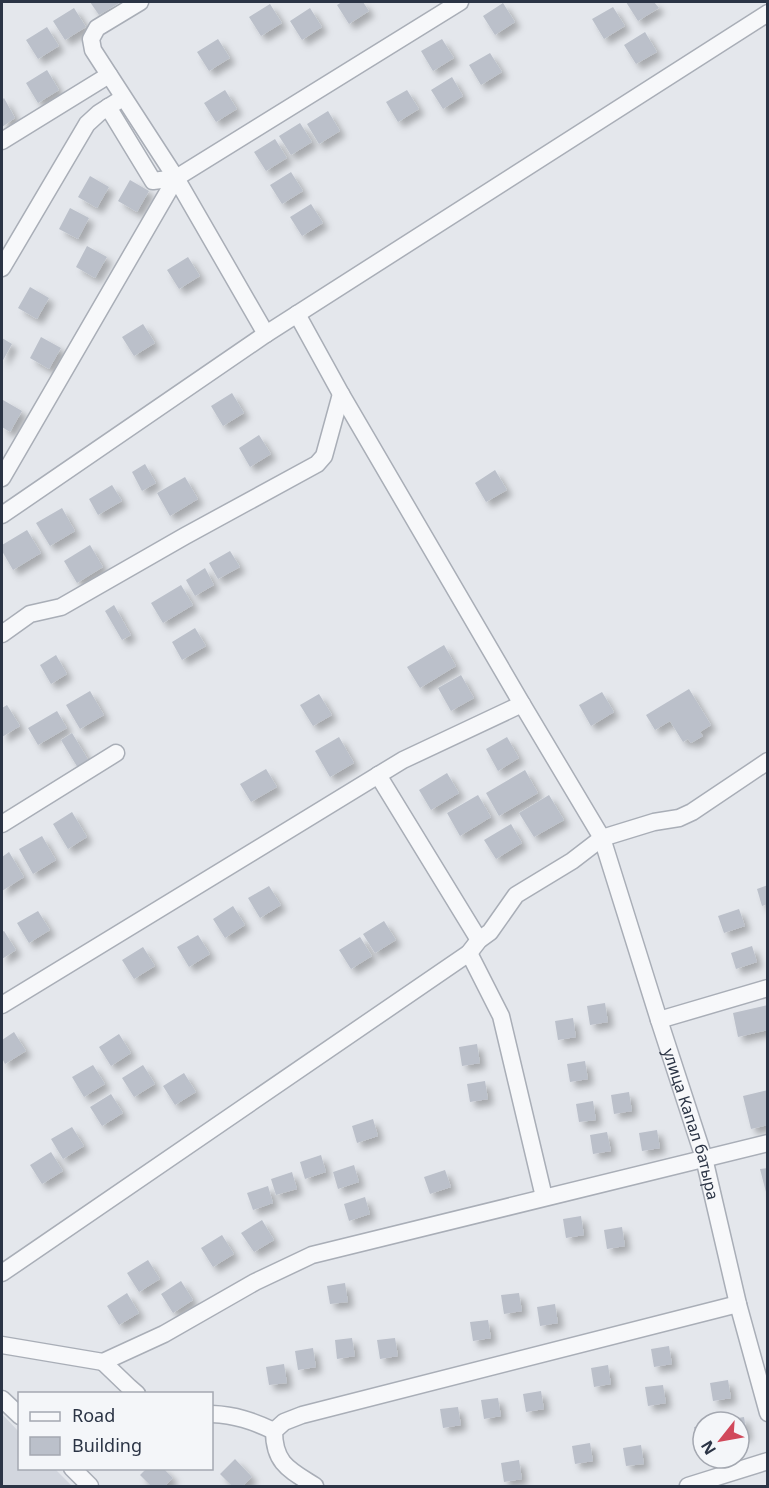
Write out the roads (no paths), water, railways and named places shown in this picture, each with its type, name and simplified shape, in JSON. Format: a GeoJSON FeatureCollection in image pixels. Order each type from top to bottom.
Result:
{"type":"FeatureCollection","features":[{"type":"Feature","properties":{"kind":"street"},"geometry":{"type":"LineString","coordinates":[[140,2],[97,28],[90,39],[93,50],[177,178],[266,334]]}},
{"type":"Feature","properties":{"kind":"street"},"geometry":{"type":"LineString","coordinates":[[108,107],[153,181],[177,178],[460,2]]}},
{"type":"Feature","properties":{"kind":"street"},"geometry":{"type":"LineString","coordinates":[[2,515],[266,334],[768,13]]}},
{"type":"Feature","properties":{"kind":"street"},"geometry":{"type":"LineString","coordinates":[[2,141],[109,75]]}},
{"type":"Feature","properties":{"kind":"street"},"geometry":{"type":"LineString","coordinates":[[2,268],[87,124],[99,113],[124,97]]}},
{"type":"Feature","properties":{"kind":"street"},"geometry":{"type":"LineString","coordinates":[[2,478],[177,178]]}},
{"type":"Feature","properties":{"kind":"street","name":"улица Капал батыра"},"geometry":{"type":"LineString","coordinates":[[297,314],[341,394],[602,838],[704,1158],[738,1304],[768,1413]]}},
{"type":"Feature","properties":{"kind":"street"},"geometry":{"type":"LineString","coordinates":[[2,634],[30,614],[61,607],[317,464],[324,456],[341,394]]}},
{"type":"Feature","properties":{"kind":"street"},"geometry":{"type":"LineString","coordinates":[[2,1005],[403,760],[522,704]]}},
{"type":"Feature","properties":{"kind":"street"},"geometry":{"type":"LineString","coordinates":[[2,824],[116,753]]}},
{"type":"Feature","properties":{"kind":"street"},"geometry":{"type":"LineString","coordinates":[[2,1273],[474,947],[490,932],[516,895],[572,861],[602,838],[654,822],[679,818],[692,812],[768,761]]}},
{"type":"Feature","properties":{"kind":"street"},"geometry":{"type":"LineString","coordinates":[[378,775],[474,947],[501,1016],[544,1197]]}},
{"type":"Feature","properties":{"kind":"street"},"geometry":{"type":"LineString","coordinates":[[659,1020],[768,988]]}},
{"type":"Feature","properties":{"kind":"street"},"geometry":{"type":"LineString","coordinates":[[2,1345],[103,1362],[164,1334],[255,1282],[312,1255],[768,1143]]}},
{"type":"Feature","properties":{"kind":"street"},"geometry":{"type":"LineString","coordinates":[[274,1431],[284,1422],[302,1415],[738,1304]]}},
{"type":"Feature","properties":{"kind":"street"},"geometry":{"type":"LineString","coordinates":[[103,1362],[135,1392]]}},
{"type":"Feature","properties":{"kind":"street"},"geometry":{"type":"LineString","coordinates":[[2,1399],[18,1414]]}},
{"type":"Feature","properties":{"kind":"street"},"geometry":{"type":"LineString","coordinates":[[213,1414],[245,1418],[274,1431]]}},
{"type":"Feature","properties":{"kind":"street"},"geometry":{"type":"LineString","coordinates":[[274,1431],[276,1452],[280,1459],[293,1473],[315,1486]]}},
{"type":"Feature","properties":{"kind":"street"},"geometry":{"type":"LineString","coordinates":[[688,1486],[768,1461]]}},
{"type":"Feature","properties":{"kind":"street"},"geometry":{"type":"LineString","coordinates":[[74,1470],[90,1486]]}}]}
